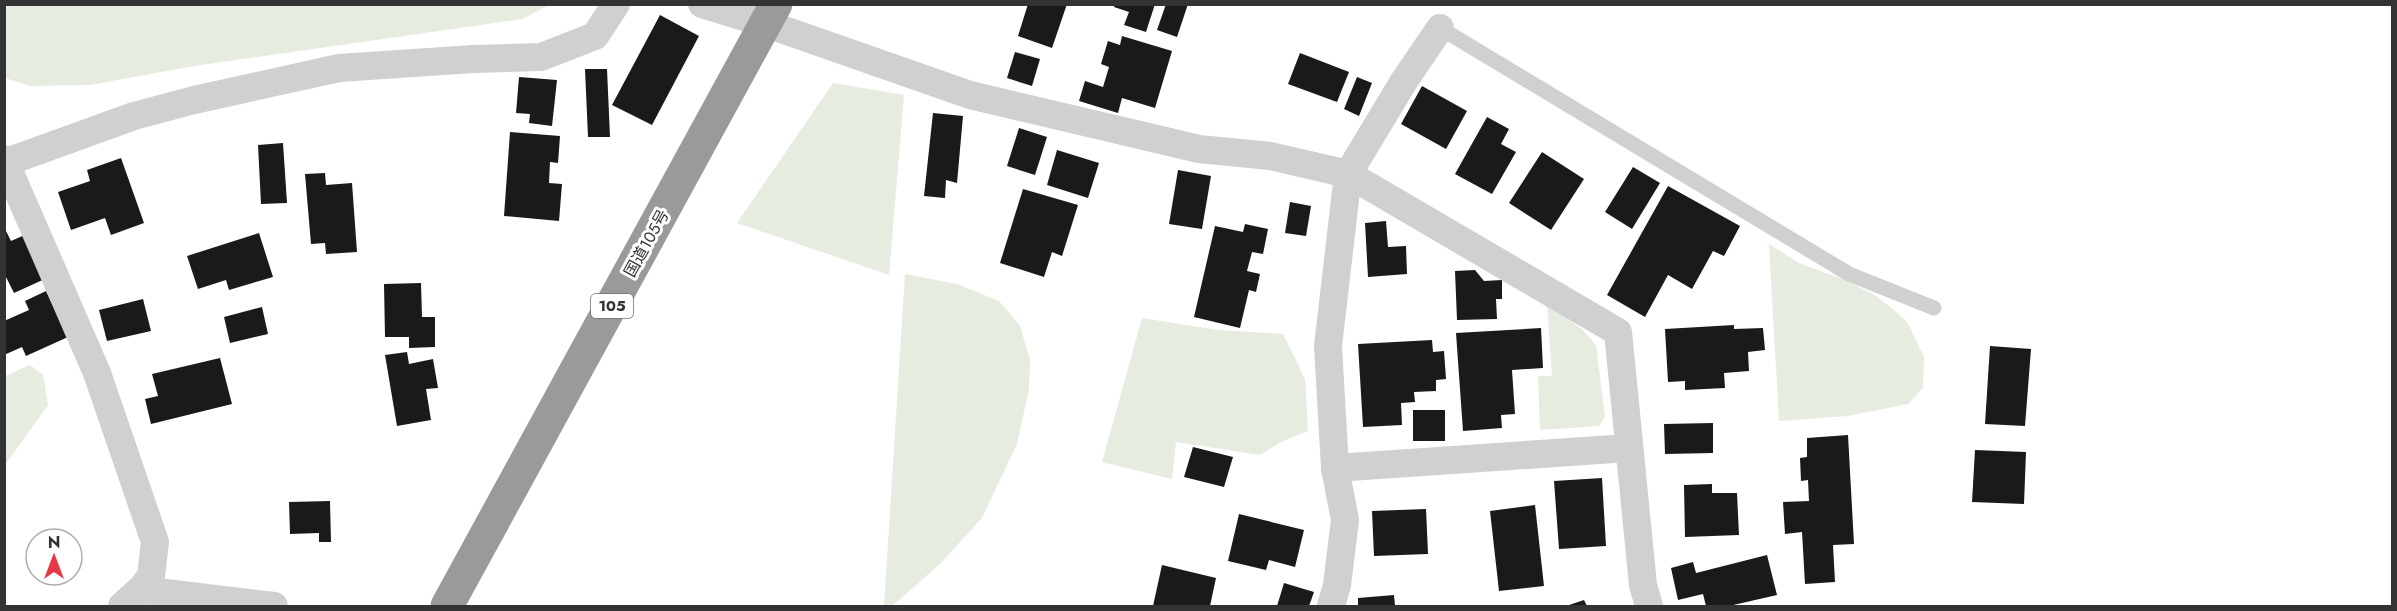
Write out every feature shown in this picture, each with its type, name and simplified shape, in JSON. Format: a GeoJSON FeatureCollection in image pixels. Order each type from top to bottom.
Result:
{"type":"FeatureCollection","features":[{"type":"Feature","properties":{"kind":"highway","name":"国道105号"},"geometry":{"type":"LineString","coordinates":[[447,606],[771,14]]}},
{"type":"Feature","properties":{"kind":"street"},"geometry":{"type":"LineString","coordinates":[[131,598],[150,576],[155,542],[98,373],[5,161],[134,116],[194,100],[339,68],[473,58],[541,57],[595,36],[616,4]]}},
{"type":"Feature","properties":{"kind":"street"},"geometry":{"type":"LineString","coordinates":[[702,4],[771,14],[970,94],[1199,149],[1270,156],[1348,174],[1618,332],[1643,585],[1649,606]]}},
{"type":"Feature","properties":{"kind":"street"},"geometry":{"type":"LineString","coordinates":[[1331,606],[1337,585],[1346,520],[1335,468],[1328,346],[1348,174],[1404,81],[1440,28]]}},
{"type":"Feature","properties":{"kind":"street"},"geometry":{"type":"LineString","coordinates":[[1335,468],[1628,448]]}},
{"type":"Feature","properties":{"kind":"street"},"geometry":{"type":"LineString","coordinates":[[131,598],[274,606]]}},
{"type":"Feature","properties":{"kind":"lane"},"geometry":{"type":"LineString","coordinates":[[1440,28],[1849,274],[1934,308]]}},
{"type":"Feature","properties":{"kind":"shaded area"},"geometry":{"type":"Polygon","coordinates":[[[4,5],[549,5],[522,19],[194,66],[90,85],[30,86],[5,78],[4,5]]]}},
{"type":"Feature","properties":{"kind":"shaded area"},"geometry":{"type":"Polygon","coordinates":[[[833,83],[904,95],[889,275],[737,223],[833,83]]]}},
{"type":"Feature","properties":{"kind":"shaded area"},"geometry":{"type":"Polygon","coordinates":[[[1769,244],[1799,263],[1845,280],[1875,295],[1907,322],[1924,357],[1923,388],[1908,404],[1848,416],[1779,421],[1769,244]]]}},
{"type":"Feature","properties":{"kind":"shaded area"},"geometry":{"type":"Polygon","coordinates":[[[905,274],[957,284],[999,301],[1020,326],[1030,360],[1029,389],[1017,444],[982,518],[939,565],[892,606],[884,606],[905,274]]]}},
{"type":"Feature","properties":{"kind":"shaded area"},"geometry":{"type":"Polygon","coordinates":[[[1547,304],[1582,329],[1596,345],[1605,417],[1599,426],[1540,430],[1538,376],[1552,376],[1547,304]]]}},
{"type":"Feature","properties":{"kind":"shaded area"},"geometry":{"type":"Polygon","coordinates":[[[1142,318],[1218,330],[1283,334],[1305,379],[1308,431],[1279,443],[1260,455],[1176,442],[1172,479],[1102,462],[1142,318]]]}},
{"type":"Feature","properties":{"kind":"shaded area"},"geometry":{"type":"Polygon","coordinates":[[[30,365],[43,375],[48,405],[5,465],[5,376],[30,365]]]}},
{"type":"Feature","properties":{"kind":"building"},"geometry":{"type":"Polygon","coordinates":[[[1028,4],[1067,4],[1052,48],[1018,36],[1028,4]]]}},
{"type":"Feature","properties":{"kind":"building"},"geometry":{"type":"Polygon","coordinates":[[[1115,4],[1155,4],[1146,32],[1124,25],[1129,12],[1114,7],[1115,4]]]}},
{"type":"Feature","properties":{"kind":"building"},"geometry":{"type":"Polygon","coordinates":[[[1166,4],[1188,4],[1177,37],[1157,30],[1166,4]]]}},
{"type":"Feature","properties":{"kind":"building"},"geometry":{"type":"Polygon","coordinates":[[[660,15],[699,36],[652,125],[612,105],[660,15]]]}},
{"type":"Feature","properties":{"kind":"building"},"geometry":{"type":"Polygon","coordinates":[[[1122,36],[1172,51],[1155,108],[1122,98],[1118,113],[1079,101],[1085,81],[1103,87],[1109,67],[1101,64],[1108,41],[1120,45],[1122,36]]]}},
{"type":"Feature","properties":{"kind":"building"},"geometry":{"type":"Polygon","coordinates":[[[1015,52],[1040,59],[1032,86],[1007,78],[1015,52]]]}},
{"type":"Feature","properties":{"kind":"building"},"geometry":{"type":"Polygon","coordinates":[[[1300,53],[1349,72],[1337,102],[1288,84],[1300,53]]]}},
{"type":"Feature","properties":{"kind":"building"},"geometry":{"type":"Polygon","coordinates":[[[585,69],[607,69],[610,137],[588,137],[585,69]]]}},
{"type":"Feature","properties":{"kind":"building"},"geometry":{"type":"Polygon","coordinates":[[[519,77],[557,80],[552,126],[529,123],[530,114],[516,113],[519,77]]]}},
{"type":"Feature","properties":{"kind":"building"},"geometry":{"type":"Polygon","coordinates":[[[1357,77],[1372,83],[1359,116],[1344,109],[1357,77]]]}},
{"type":"Feature","properties":{"kind":"building"},"geometry":{"type":"Polygon","coordinates":[[[1422,86],[1467,111],[1446,149],[1401,124],[1422,86]]]}},
{"type":"Feature","properties":{"kind":"building"},"geometry":{"type":"Polygon","coordinates":[[[933,113],[963,116],[957,183],[946,180],[945,198],[924,196],[933,113]]]}},
{"type":"Feature","properties":{"kind":"building"},"geometry":{"type":"Polygon","coordinates":[[[1487,117],[1509,129],[1501,144],[1516,152],[1492,194],[1455,174],[1487,117]]]}},
{"type":"Feature","properties":{"kind":"building"},"geometry":{"type":"Polygon","coordinates":[[[1019,128],[1047,137],[1035,175],[1007,166],[1019,128]]]}},
{"type":"Feature","properties":{"kind":"building"},"geometry":{"type":"Polygon","coordinates":[[[510,132],[560,136],[558,163],[550,162],[549,183],[562,184],[559,221],[504,216],[510,132]]]}},
{"type":"Feature","properties":{"kind":"building"},"geometry":{"type":"Polygon","coordinates":[[[283,143],[287,203],[261,204],[258,145],[283,143]]]}},
{"type":"Feature","properties":{"kind":"building"},"geometry":{"type":"Polygon","coordinates":[[[1057,150],[1099,163],[1088,198],[1047,185],[1057,150]]]}},
{"type":"Feature","properties":{"kind":"building"},"geometry":{"type":"Polygon","coordinates":[[[1542,152],[1584,179],[1551,230],[1509,203],[1542,152]]]}},
{"type":"Feature","properties":{"kind":"building"},"geometry":{"type":"Polygon","coordinates":[[[121,158],[144,223],[111,235],[105,218],[71,230],[58,192],[90,181],[87,170],[121,158]]]}},
{"type":"Feature","properties":{"kind":"building"},"geometry":{"type":"Polygon","coordinates":[[[1633,167],[1660,183],[1632,229],[1605,212],[1633,167]]]}},
{"type":"Feature","properties":{"kind":"building"},"geometry":{"type":"Polygon","coordinates":[[[1178,170],[1211,176],[1202,229],[1169,224],[1178,170]]]}},
{"type":"Feature","properties":{"kind":"building"},"geometry":{"type":"Polygon","coordinates":[[[325,173],[326,185],[352,183],[357,252],[326,254],[325,243],[311,244],[305,174],[325,173]]]}},
{"type":"Feature","properties":{"kind":"building"},"geometry":{"type":"Polygon","coordinates":[[[1668,186],[1740,226],[1724,256],[1713,251],[1692,289],[1668,275],[1645,317],[1607,295],[1668,186]]]}},
{"type":"Feature","properties":{"kind":"building"},"geometry":{"type":"Polygon","coordinates":[[[1023,189],[1078,205],[1062,256],[1052,252],[1044,277],[1000,263],[1023,189]]]}},
{"type":"Feature","properties":{"kind":"building"},"geometry":{"type":"Polygon","coordinates":[[[1290,202],[1311,206],[1306,236],[1285,233],[1290,202]]]}},
{"type":"Feature","properties":{"kind":"building"},"geometry":{"type":"Polygon","coordinates":[[[1386,221],[1388,247],[1406,246],[1407,274],[1368,277],[1365,223],[1386,221]]]}},
{"type":"Feature","properties":{"kind":"building"},"geometry":{"type":"Polygon","coordinates":[[[1245,224],[1268,229],[1263,254],[1252,252],[1247,271],[1260,274],[1256,292],[1249,290],[1240,328],[1194,317],[1215,226],[1243,232],[1245,224]]]}},
{"type":"Feature","properties":{"kind":"building"},"geometry":{"type":"Polygon","coordinates":[[[4,227],[11,241],[27,234],[47,278],[14,293],[4,273],[4,227]]]}},
{"type":"Feature","properties":{"kind":"building"},"geometry":{"type":"Polygon","coordinates":[[[259,233],[273,277],[229,290],[226,280],[198,289],[187,256],[259,233]]]}},
{"type":"Feature","properties":{"kind":"building"},"geometry":{"type":"Polygon","coordinates":[[[1475,270],[1484,281],[1502,280],[1502,299],[1496,299],[1497,319],[1457,320],[1455,271],[1475,270]]]}},
{"type":"Feature","properties":{"kind":"building"},"geometry":{"type":"Polygon","coordinates":[[[421,283],[422,317],[435,317],[435,347],[409,348],[409,337],[385,337],[384,284],[421,283]]]}},
{"type":"Feature","properties":{"kind":"building"},"geometry":{"type":"Polygon","coordinates":[[[46,291],[68,337],[26,356],[22,347],[4,355],[4,321],[29,310],[25,301],[46,291]]]}},
{"type":"Feature","properties":{"kind":"building"},"geometry":{"type":"Polygon","coordinates":[[[143,299],[151,331],[107,341],[99,310],[143,299]]]}},
{"type":"Feature","properties":{"kind":"building"},"geometry":{"type":"Polygon","coordinates":[[[262,307],[268,334],[230,343],[224,317],[262,307]]]}},
{"type":"Feature","properties":{"kind":"building"},"geometry":{"type":"Polygon","coordinates":[[[1734,325],[1734,329],[1763,328],[1765,350],[1748,352],[1749,371],[1724,373],[1725,388],[1685,390],[1685,381],[1668,382],[1665,329],[1734,325]]]}},
{"type":"Feature","properties":{"kind":"building"},"geometry":{"type":"Polygon","coordinates":[[[1541,328],[1543,368],[1512,370],[1515,414],[1501,415],[1502,428],[1463,431],[1456,333],[1541,328]]]}},
{"type":"Feature","properties":{"kind":"building"},"geometry":{"type":"Polygon","coordinates":[[[1432,340],[1433,352],[1444,351],[1446,379],[1436,380],[1436,391],[1414,392],[1415,402],[1401,403],[1402,425],[1363,427],[1358,344],[1432,340]]]}},
{"type":"Feature","properties":{"kind":"building"},"geometry":{"type":"Polygon","coordinates":[[[1990,346],[2031,349],[2025,426],[1985,424],[1990,346]]]}},
{"type":"Feature","properties":{"kind":"building"},"geometry":{"type":"Polygon","coordinates":[[[407,352],[409,364],[433,359],[438,388],[426,389],[431,420],[397,426],[385,355],[407,352]]]}},
{"type":"Feature","properties":{"kind":"building"},"geometry":{"type":"Polygon","coordinates":[[[220,358],[232,404],[151,424],[145,399],[158,396],[152,374],[220,358]]]}},
{"type":"Feature","properties":{"kind":"building"},"geometry":{"type":"Polygon","coordinates":[[[1413,410],[1445,410],[1445,441],[1413,441],[1413,410]]]}},
{"type":"Feature","properties":{"kind":"building"},"geometry":{"type":"Polygon","coordinates":[[[1713,423],[1713,453],[1665,454],[1664,424],[1713,423]]]}},
{"type":"Feature","properties":{"kind":"building"},"geometry":{"type":"Polygon","coordinates":[[[1848,435],[1854,544],[1833,545],[1835,582],[1805,584],[1802,532],[1785,534],[1783,502],[1809,501],[1808,480],[1801,481],[1800,458],[1807,457],[1807,438],[1848,435]]]}},
{"type":"Feature","properties":{"kind":"building"},"geometry":{"type":"Polygon","coordinates":[[[1193,447],[1233,457],[1224,487],[1184,477],[1193,447]]]}},
{"type":"Feature","properties":{"kind":"building"},"geometry":{"type":"Polygon","coordinates":[[[1975,450],[2026,452],[2024,504],[1972,502],[1975,450]]]}},
{"type":"Feature","properties":{"kind":"building"},"geometry":{"type":"Polygon","coordinates":[[[1602,478],[1606,546],[1559,549],[1554,481],[1602,478]]]}},
{"type":"Feature","properties":{"kind":"building"},"geometry":{"type":"Polygon","coordinates":[[[1712,484],[1712,493],[1737,493],[1739,535],[1685,537],[1684,485],[1712,484]]]}},
{"type":"Feature","properties":{"kind":"building"},"geometry":{"type":"Polygon","coordinates":[[[330,501],[331,542],[319,542],[319,533],[290,534],[289,502],[330,501]]]}},
{"type":"Feature","properties":{"kind":"building"},"geometry":{"type":"Polygon","coordinates":[[[1535,505],[1544,586],[1499,591],[1490,511],[1535,505]]]}},
{"type":"Feature","properties":{"kind":"building"},"geometry":{"type":"Polygon","coordinates":[[[1426,509],[1428,554],[1374,556],[1372,511],[1426,509]]]}},
{"type":"Feature","properties":{"kind":"building"},"geometry":{"type":"Polygon","coordinates":[[[1239,514],[1304,530],[1295,567],[1269,560],[1266,570],[1228,561],[1239,514]]]}},
{"type":"Feature","properties":{"kind":"building"},"geometry":{"type":"Polygon","coordinates":[[[1767,555],[1777,595],[1729,606],[1706,606],[1703,594],[1678,600],[1671,568],[1693,562],[1696,573],[1767,555]]]}},
{"type":"Feature","properties":{"kind":"building"},"geometry":{"type":"Polygon","coordinates":[[[1162,565],[1216,578],[1210,606],[1153,606],[1162,565]]]}},
{"type":"Feature","properties":{"kind":"building"},"geometry":{"type":"Polygon","coordinates":[[[1284,583],[1314,592],[1309,606],[1277,606],[1284,583]]]}},
{"type":"Feature","properties":{"kind":"building"},"geometry":{"type":"Polygon","coordinates":[[[1394,595],[1395,606],[1358,606],[1358,598],[1394,595]]]}},
{"type":"Feature","properties":{"kind":"building"},"geometry":{"type":"Polygon","coordinates":[[[1584,600],[1587,606],[1566,606],[1584,600]]]}}]}
